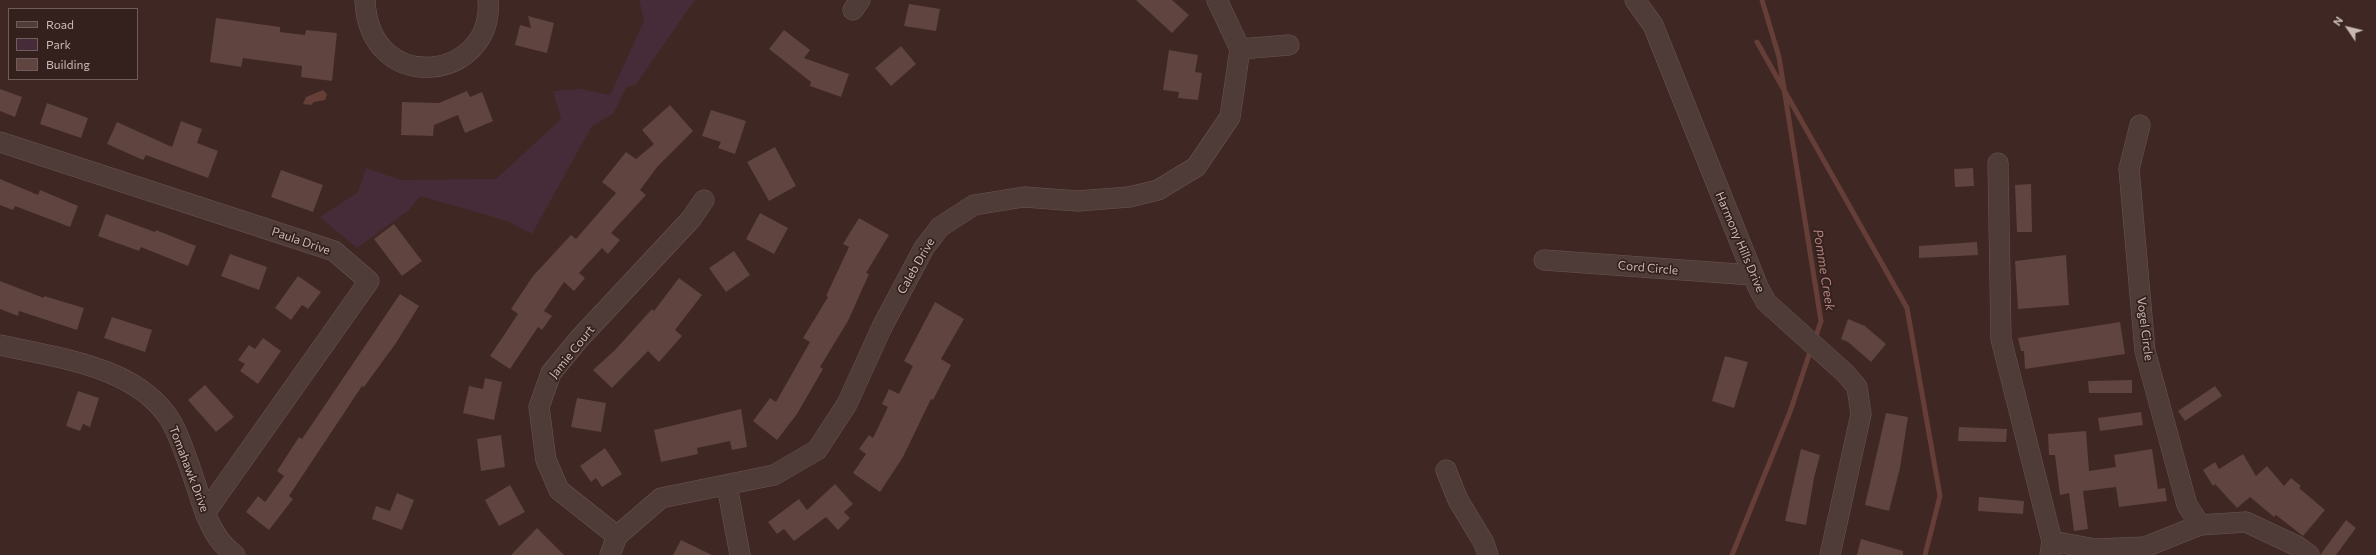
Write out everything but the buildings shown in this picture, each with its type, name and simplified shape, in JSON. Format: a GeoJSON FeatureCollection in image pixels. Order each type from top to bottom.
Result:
{"type":"FeatureCollection","features":[{"type":"Feature","properties":{"kind":"street"},"geometry":{"type":"LineString","coordinates":[[364,0],[366,18],[370,30],[382,50],[397,60],[414,67],[425,68],[448,64],[464,55],[477,42],[485,25],[488,0]]}},
{"type":"Feature","properties":{"kind":"street"},"geometry":{"type":"LineString","coordinates":[[1217,0],[1240,48],[1289,45]]}},
{"type":"Feature","properties":{"kind":"street","name":"Harmony Hills Drive"},"geometry":{"type":"LineString","coordinates":[[1635,0],[1654,26],[1752,275],[1766,302],[1829,358],[1857,387],[1861,414],[1830,555]]}},
{"type":"Feature","properties":{"kind":"street","name":"Caleb Drive"},"geometry":{"type":"LineString","coordinates":[[610,555],[617,536],[661,498],[727,486],[774,475],[817,450],[847,404],[882,327],[924,248],[940,227],[974,205],[1024,197],[1078,201],[1129,197],[1158,190],[1196,167],[1230,117],[1240,48]]}},
{"type":"Feature","properties":{"kind":"street","name":"Vogel Circle"},"geometry":{"type":"LineString","coordinates":[[2140,125],[2129,169],[2145,351],[2187,504],[2200,525]]}},
{"type":"Feature","properties":{"kind":"street","name":"Paula Drive"},"geometry":{"type":"LineString","coordinates":[[0,142],[334,251],[369,281],[205,513]]}},
{"type":"Feature","properties":{"kind":"street"},"geometry":{"type":"LineString","coordinates":[[1998,162],[2001,339],[2051,548],[2145,547],[2200,525],[2246,522],[2297,546],[2309,555]]}},
{"type":"Feature","properties":{"kind":"street","name":"Jamie Court"},"geometry":{"type":"LineString","coordinates":[[617,536],[559,490],[546,460],[539,407],[551,373],[579,340],[691,219],[704,200]]}},
{"type":"Feature","properties":{"kind":"street","name":"Cord Circle"},"geometry":{"type":"LineString","coordinates":[[1544,260],[1752,275]]}},
{"type":"Feature","properties":{"kind":"street","name":"Tomahawk Drive"},"geometry":{"type":"LineString","coordinates":[[0,345],[93,368],[116,377],[139,389],[156,404],[172,423],[205,513],[214,532],[235,555]]}},
{"type":"Feature","properties":{"kind":"street"},"geometry":{"type":"LineString","coordinates":[[1446,470],[1458,500],[1484,543],[1488,555]]}},
{"type":"Feature","properties":{"kind":"street"},"geometry":{"type":"LineString","coordinates":[[727,486],[740,555]]}},
{"type":"Feature","properties":{"kind":"green space"},"geometry":{"type":"Polygon","coordinates":[[[639,0],[695,0],[636,84],[626,88],[613,114],[592,126],[532,234],[507,221],[420,196],[409,210],[357,248],[320,217],[358,192],[366,168],[401,180],[496,179],[561,119],[553,91],[581,89],[610,95],[644,21],[639,0]]]}},
{"type":"Feature","properties":{"kind":"shaded area"},"geometry":{"type":"Polygon","coordinates":[[[323,90],[327,94],[325,100],[314,102],[311,105],[303,104],[306,97],[323,90]]]}},
{"type":"Feature","properties":{"kind":"waterway","name":"Pomme Creek"},"geometry":{"type":"LineString","coordinates":[[1762,0],[1779,57],[1821,321],[1815,339]]}},
{"type":"Feature","properties":{"kind":"waterway"},"geometry":{"type":"LineString","coordinates":[[1757,42],[1907,308],[1940,496],[1925,555]]}},
{"type":"Feature","properties":{"kind":"waterway","name":"Pomme Creek"},"geometry":{"type":"LineString","coordinates":[[1732,555],[1790,412],[1811,349]]}}]}
